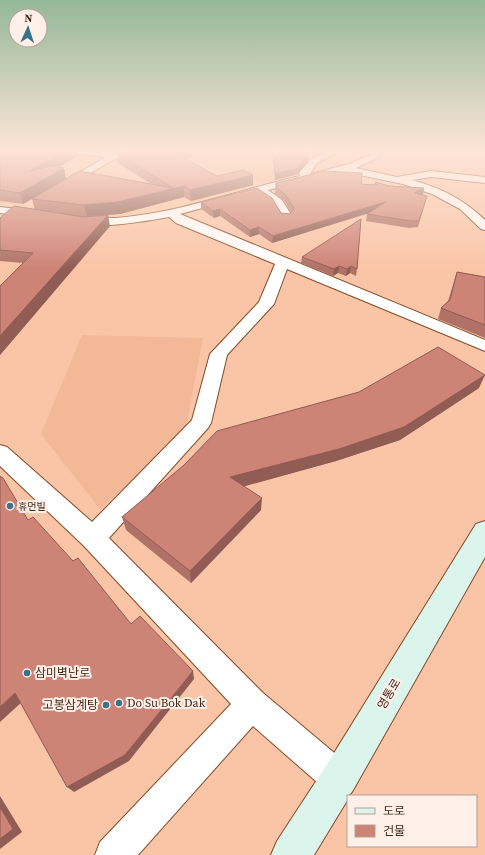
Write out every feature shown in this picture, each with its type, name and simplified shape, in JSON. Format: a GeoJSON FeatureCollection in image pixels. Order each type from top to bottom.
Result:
{"type":"FeatureCollection","features":[{"type":"Feature","properties":{"kind":"street"},"geometry":{"type":"LineString","coordinates":[[51,194],[58,190]]}},
{"type":"Feature","properties":{"kind":"street"},"geometry":{"type":"LineString","coordinates":[[71,221],[101,222],[132,220],[171,213],[256,190]]}},
{"type":"Feature","properties":{"kind":"street"},"geometry":{"type":"LineString","coordinates":[[260,190],[278,202],[286,216]]}},
{"type":"Feature","properties":{"kind":"street"},"geometry":{"type":"LineString","coordinates":[[282,190],[285,193]]}},
{"type":"Feature","properties":{"kind":"street"},"geometry":{"type":"LineString","coordinates":[[430,190],[457,203],[485,226]]}},
{"type":"Feature","properties":{"kind":"street"},"geometry":{"type":"LineString","coordinates":[[21,212],[32,205]]}},
{"type":"Feature","properties":{"kind":"street"},"geometry":{"type":"LineString","coordinates":[[0,210],[21,212],[46,219],[0,222]]}},
{"type":"Feature","properties":{"kind":"street"},"geometry":{"type":"LineString","coordinates":[[171,213],[180,220],[485,346]]}},
{"type":"Feature","properties":{"kind":"street"},"geometry":{"type":"LineString","coordinates":[[93,538],[201,423],[219,354],[266,304],[282,263]]}},
{"type":"Feature","properties":{"kind":"street"},"geometry":{"type":"LineString","coordinates":[[0,453],[93,538],[252,704],[339,779]]}},
{"type":"Feature","properties":{"kind":"street","name":"영통로"},"geometry":{"type":"LineString","coordinates":[[291,855],[339,779],[485,532]]}},
{"type":"Feature","properties":{"kind":"street"},"geometry":{"type":"LineString","coordinates":[[113,855],[252,704]]}},
{"type":"Feature","properties":{"kind":"shaded area"},"geometry":{"type":"Polygon","coordinates":[[[82,335],[203,338],[185,432],[100,509],[41,434],[82,335]]]}},
{"type":"Feature","properties":{"kind":"building"},"geometry":{"type":"Polygon","coordinates":[[[0,190],[25,190],[20,193],[0,190]]]}},
{"type":"Feature","properties":{"kind":"building"},"geometry":{"type":"Polygon","coordinates":[[[47,190],[168,190],[118,202],[84,205],[32,199],[47,190]]]}},
{"type":"Feature","properties":{"kind":"building"},"geometry":{"type":"Polygon","coordinates":[[[249,190],[260,190],[272,198],[281,213],[290,214],[294,208],[284,193],[280,190],[420,190],[414,193],[427,196],[419,221],[367,214],[385,202],[273,236],[259,227],[250,230],[220,209],[213,211],[201,202],[249,190]]]}},
{"type":"Feature","properties":{"kind":"building"},"geometry":{"type":"Polygon","coordinates":[[[14,206],[84,217],[108,215],[0,336],[0,286],[33,253],[0,250],[0,218],[14,206]]]}},
{"type":"Feature","properties":{"kind":"building"},"geometry":{"type":"Polygon","coordinates":[[[361,219],[357,269],[351,266],[347,269],[339,266],[334,269],[302,257],[361,219]]]}},
{"type":"Feature","properties":{"kind":"building"},"geometry":{"type":"Polygon","coordinates":[[[457,272],[485,277],[485,325],[441,308],[450,300],[457,272]]]}},
{"type":"Feature","properties":{"kind":"building"},"geometry":{"type":"Polygon","coordinates":[[[438,347],[485,375],[404,427],[339,449],[230,477],[262,498],[190,571],[122,517],[184,465],[217,431],[359,392],[438,347]]]}},
{"type":"Feature","properties":{"kind":"building"},"geometry":{"type":"Polygon","coordinates":[[[0,476],[3,478],[28,520],[33,517],[73,561],[78,558],[131,624],[140,616],[193,671],[125,755],[67,787],[15,693],[0,707],[0,476]]]}},
{"type":"Feature","properties":{"kind":"building"},"geometry":{"type":"Polygon","coordinates":[[[0,807],[13,829],[0,839],[0,807]]]}},
{"type":"Feature","properties":{"kind":"place","name":"휴먼빌"},"geometry":{"type":"Point","coordinates":[10,506]}},
{"type":"Feature","properties":{"kind":"place","name":"삼미벽난로"},"geometry":{"type":"Point","coordinates":[27,673]}},
{"type":"Feature","properties":{"kind":"place","name":"Do Su Bok Dak"},"geometry":{"type":"Point","coordinates":[119,703]}},
{"type":"Feature","properties":{"kind":"place","name":"고봉삼계탕"},"geometry":{"type":"Point","coordinates":[106,705]}}]}
